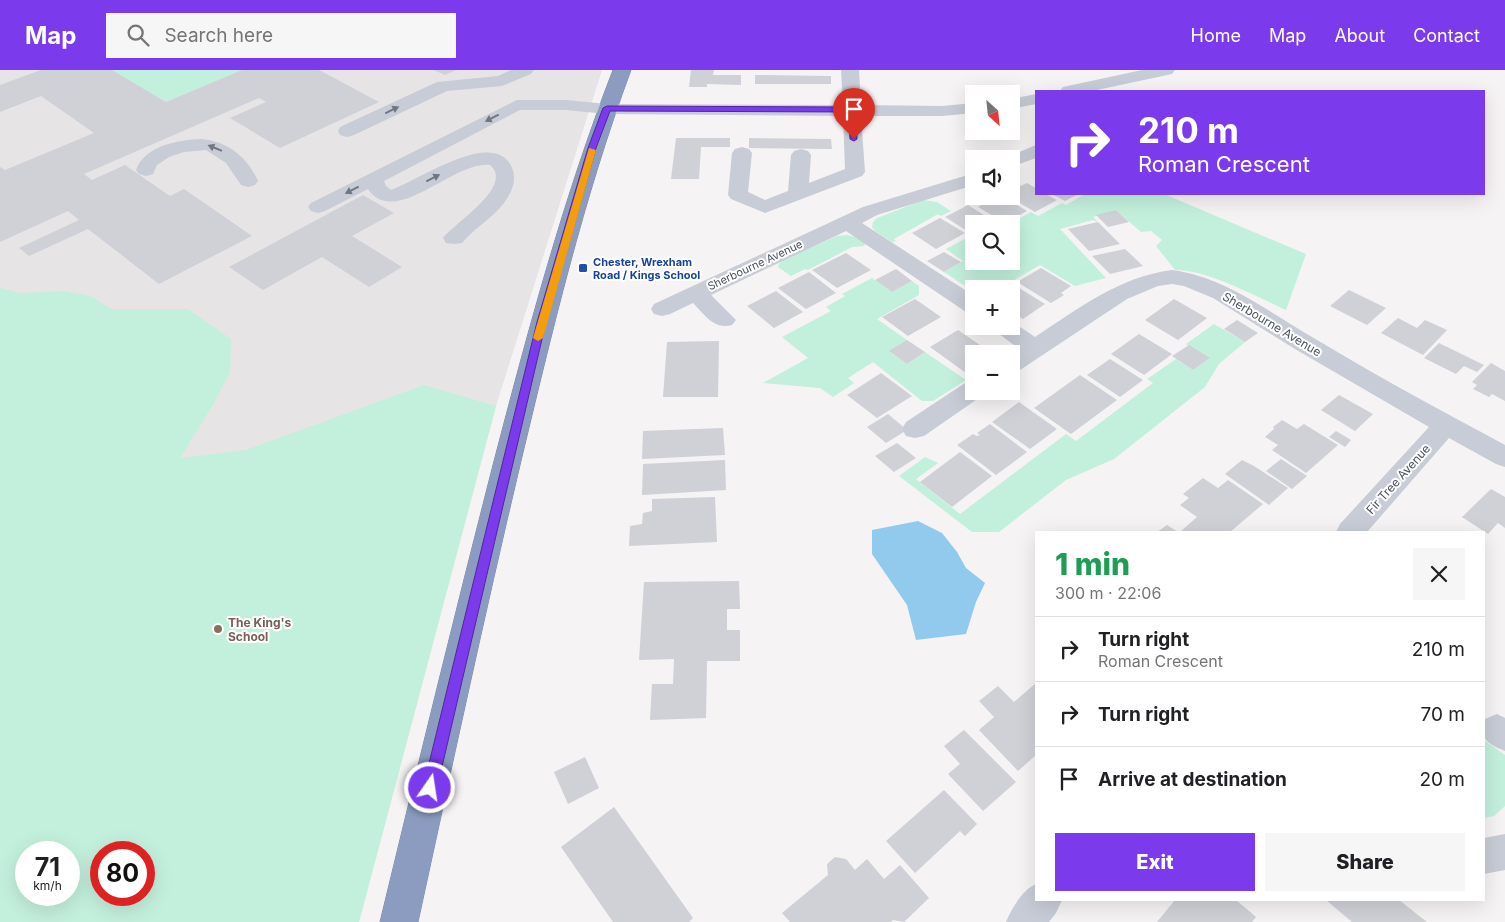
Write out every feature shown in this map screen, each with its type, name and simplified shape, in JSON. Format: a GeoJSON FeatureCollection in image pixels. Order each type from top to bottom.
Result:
{"type":"FeatureCollection","features":[{"type":"Feature","properties":{"kind":"highway"},"geometry":{"type":"LineString","coordinates":[[399,922],[484,558],[542,322],[592,148],[622,70]]}},
{"type":"Feature","properties":{"kind":"street"},"geometry":{"type":"LineString","coordinates":[[502,81],[525,70]]}},
{"type":"Feature","properties":{"kind":"street"},"geometry":{"type":"LineString","coordinates":[[742,153],[738,195],[765,207],[855,172],[850,70]]}},
{"type":"Feature","properties":{"kind":"street"},"geometry":{"type":"LineString","coordinates":[[1073,90],[1166,70]]}},
{"type":"Feature","properties":{"kind":"street"},"geometry":{"type":"LineString","coordinates":[[474,77],[476,91],[486,97],[518,104],[607,108],[942,111],[965,109]]}},
{"type":"Feature","properties":{"kind":"street"},"geometry":{"type":"LineString","coordinates":[[347,131],[443,86],[474,77],[502,81],[513,90],[545,105]]}},
{"type":"Feature","properties":{"kind":"street"},"geometry":{"type":"LineString","coordinates":[[1020,102],[1035,99]]}},
{"type":"Feature","properties":{"kind":"street"},"geometry":{"type":"LineString","coordinates":[[318,207],[518,104]]}},
{"type":"Feature","properties":{"kind":"street"},"geometry":{"type":"LineString","coordinates":[[146,170],[148,163],[167,151],[188,145],[208,145],[228,154],[243,169],[248,181]]}},
{"type":"Feature","properties":{"kind":"street"},"geometry":{"type":"LineString","coordinates":[[1020,158],[1035,152]]}},
{"type":"Feature","properties":{"kind":"street"},"geometry":{"type":"LineString","coordinates":[[798,194],[801,155]]}},
{"type":"Feature","properties":{"kind":"street"},"geometry":{"type":"LineString","coordinates":[[374,178],[374,184],[377,189],[388,196],[412,189],[462,164],[478,159],[491,159],[506,174],[504,185],[494,202],[464,226],[454,238]]}},
{"type":"Feature","properties":{"kind":"street","name":"Sherbourne Avenue"},"geometry":{"type":"LineString","coordinates":[[662,309],[870,211],[965,182]]}},
{"type":"Feature","properties":{"kind":"street"},"geometry":{"type":"LineString","coordinates":[[847,222],[965,301]]}},
{"type":"Feature","properties":{"kind":"street","name":"Sherbourne Avenue"},"geometry":{"type":"LineString","coordinates":[[1020,358],[1123,291],[1152,281],[1172,277],[1191,280],[1227,297],[1446,425],[1505,457]]}},
{"type":"Feature","properties":{"kind":"street"},"geometry":{"type":"LineString","coordinates":[[695,293],[724,320]]}},
{"type":"Feature","properties":{"kind":"street"},"geometry":{"type":"LineString","coordinates":[[1016,335],[1035,348]]}},
{"type":"Feature","properties":{"kind":"street"},"geometry":{"type":"LineString","coordinates":[[915,429],[965,395]]}},
{"type":"Feature","properties":{"kind":"street","name":"Fir Tree Avenue"},"geometry":{"type":"LineString","coordinates":[[1351,531],[1446,425]]}},
{"type":"Feature","properties":{"kind":"street"},"geometry":{"type":"LineString","coordinates":[[1485,856],[1505,852]]}},
{"type":"Feature","properties":{"kind":"street"},"geometry":{"type":"LineString","coordinates":[[1025,922],[1042,901]]}},
{"type":"Feature","properties":{"kind":"shaded area","name":"The King's School"},"geometry":{"type":"Polygon","coordinates":[[[0,70],[602,70],[496,406],[359,922],[0,922],[0,70]]]}},
{"type":"Feature","properties":{"kind":"green space"},"geometry":{"type":"Polygon","coordinates":[[[112,70],[242,70],[166,102],[112,70]]]}},
{"type":"Feature","properties":{"kind":"green space"},"geometry":{"type":"Polygon","coordinates":[[[1083,195],[1166,195],[1306,254],[1286,310],[1216,279],[1201,274],[1175,270],[1156,246],[1162,240],[1151,231],[1141,232],[1116,210],[1093,217],[1098,222],[1093,220],[1060,229],[1106,278],[1075,286],[1040,265],[1014,280],[965,280],[965,286],[944,272],[963,261],[946,249],[965,239],[965,270],[1020,270],[1020,218],[1031,212],[1038,216],[1062,203],[1066,205],[1083,195]]]}},
{"type":"Feature","properties":{"kind":"green space"},"geometry":{"type":"Polygon","coordinates":[[[923,200],[937,202],[951,211],[941,216],[938,214],[894,239],[896,241],[892,242],[872,227],[873,222],[877,218],[923,200]]]}},
{"type":"Feature","properties":{"kind":"green space"},"geometry":{"type":"Polygon","coordinates":[[[847,235],[866,242],[864,246],[852,247],[808,270],[805,269],[791,276],[778,267],[780,261],[837,236],[847,235]]]}},
{"type":"Feature","properties":{"kind":"green space"},"geometry":{"type":"Polygon","coordinates":[[[872,278],[892,292],[912,281],[919,286],[919,295],[877,319],[907,340],[890,352],[907,364],[925,352],[965,381],[933,401],[922,401],[873,362],[848,378],[854,383],[833,397],[820,388],[763,383],[808,358],[782,337],[831,311],[826,307],[845,296],[842,294],[872,278]]]}},
{"type":"Feature","properties":{"kind":"green space"},"geometry":{"type":"Polygon","coordinates":[[[0,288],[21,293],[65,291],[90,296],[112,309],[188,309],[231,339],[230,372],[214,403],[180,458],[246,450],[424,385],[496,406],[359,922],[0,922],[0,288]]]}},
{"type":"Feature","properties":{"kind":"green space"},"geometry":{"type":"Polygon","coordinates":[[[1214,324],[1245,342],[1219,364],[1205,387],[1114,459],[1066,480],[999,532],[972,532],[899,476],[925,457],[938,463],[916,479],[960,514],[1066,434],[1076,441],[1153,383],[1147,379],[1176,359],[1193,370],[1209,359],[1186,344],[1214,324]]]}},
{"type":"Feature","properties":{"kind":"green space"},"geometry":{"type":"Polygon","coordinates":[[[1485,741],[1505,755],[1505,806],[1494,816],[1485,818],[1485,741]]]}},
{"type":"Feature","properties":{"kind":"water"},"geometry":{"type":"Polygon","coordinates":[[[918,521],[942,533],[957,552],[966,568],[985,583],[976,602],[966,634],[916,640],[907,605],[872,554],[872,530],[918,521]]]}},
{"type":"Feature","properties":{"kind":"building"},"geometry":{"type":"Polygon","coordinates":[[[41,70],[112,70],[166,102],[242,70],[319,70],[379,102],[280,148],[230,118],[266,102],[259,98],[84,174],[92,180],[125,165],[170,196],[184,189],[252,236],[159,284],[88,229],[29,256],[19,248],[79,220],[68,211],[0,242],[0,167],[5,170],[94,133],[41,96],[0,112],[0,85],[41,70]]]}},
{"type":"Feature","properties":{"kind":"building"},"geometry":{"type":"Polygon","coordinates":[[[434,70],[456,70],[445,75],[434,70]]]}},
{"type":"Feature","properties":{"kind":"building"},"geometry":{"type":"Polygon","coordinates":[[[691,70],[714,70],[713,75],[741,75],[741,85],[707,84],[707,87],[689,87],[691,70]]]}},
{"type":"Feature","properties":{"kind":"building"},"geometry":{"type":"Polygon","coordinates":[[[755,75],[831,76],[831,84],[755,84],[755,75]]]}},
{"type":"Feature","properties":{"kind":"building"},"geometry":{"type":"Polygon","coordinates":[[[676,138],[730,138],[730,147],[701,147],[699,179],[671,179],[676,138]]]}},
{"type":"Feature","properties":{"kind":"building"},"geometry":{"type":"Polygon","coordinates":[[[749,138],[831,139],[832,149],[749,148],[749,138]]]}},
{"type":"Feature","properties":{"kind":"building"},"geometry":{"type":"Polygon","coordinates":[[[1027,183],[1035,187],[1035,195],[1047,195],[1057,200],[1035,212],[1020,203],[1020,186],[1027,183]]]}},
{"type":"Feature","properties":{"kind":"building"},"geometry":{"type":"Polygon","coordinates":[[[363,195],[394,213],[352,236],[402,267],[369,287],[322,257],[263,290],[229,267],[363,195]]]}},
{"type":"Feature","properties":{"kind":"building"},"geometry":{"type":"Polygon","coordinates":[[[1054,195],[1076,195],[1065,201],[1054,195]]]}},
{"type":"Feature","properties":{"kind":"building"},"geometry":{"type":"Polygon","coordinates":[[[968,205],[984,215],[965,215],[965,230],[945,217],[968,205]]]}},
{"type":"Feature","properties":{"kind":"building"},"geometry":{"type":"Polygon","coordinates":[[[982,205],[1017,205],[1027,211],[1020,215],[992,215],[978,207],[982,205]]]}},
{"type":"Feature","properties":{"kind":"building"},"geometry":{"type":"Polygon","coordinates":[[[1116,210],[1129,222],[1108,227],[1096,215],[1116,210]]]}},
{"type":"Feature","properties":{"kind":"building"},"geometry":{"type":"Polygon","coordinates":[[[940,218],[965,233],[936,249],[912,233],[940,218]]]}},
{"type":"Feature","properties":{"kind":"building"},"geometry":{"type":"Polygon","coordinates":[[[1098,222],[1120,244],[1089,251],[1068,229],[1098,222]]]}},
{"type":"Feature","properties":{"kind":"building"},"geometry":{"type":"Polygon","coordinates":[[[1125,249],[1143,266],[1110,274],[1092,256],[1125,249]]]}},
{"type":"Feature","properties":{"kind":"building"},"geometry":{"type":"Polygon","coordinates":[[[944,252],[961,262],[944,272],[927,261],[944,252]]]}},
{"type":"Feature","properties":{"kind":"building"},"geometry":{"type":"Polygon","coordinates":[[[846,253],[871,270],[837,288],[812,270],[846,253]]]}},
{"type":"Feature","properties":{"kind":"building"},"geometry":{"type":"Polygon","coordinates":[[[1041,268],[1071,286],[1061,293],[1064,295],[1051,303],[1020,284],[1020,280],[1041,268]]]}},
{"type":"Feature","properties":{"kind":"building"},"geometry":{"type":"Polygon","coordinates":[[[896,269],[912,281],[892,292],[875,280],[896,269]]]}},
{"type":"Feature","properties":{"kind":"building"},"geometry":{"type":"Polygon","coordinates":[[[809,272],[836,293],[806,309],[778,288],[809,272]]]}},
{"type":"Feature","properties":{"kind":"building"},"geometry":{"type":"Polygon","coordinates":[[[1020,288],[1045,304],[1023,319],[1020,317],[1020,288]]]}},
{"type":"Feature","properties":{"kind":"building"},"geometry":{"type":"Polygon","coordinates":[[[1349,290],[1386,308],[1367,325],[1330,306],[1349,290]]]}},
{"type":"Feature","properties":{"kind":"building"},"geometry":{"type":"Polygon","coordinates":[[[776,291],[803,312],[774,328],[747,306],[776,291]]]}},
{"type":"Feature","properties":{"kind":"building"},"geometry":{"type":"Polygon","coordinates":[[[915,299],[941,317],[908,336],[882,317],[915,299]]]}},
{"type":"Feature","properties":{"kind":"building"},"geometry":{"type":"Polygon","coordinates":[[[1174,299],[1207,318],[1178,340],[1145,320],[1174,299]]]}},
{"type":"Feature","properties":{"kind":"building"},"geometry":{"type":"Polygon","coordinates":[[[1398,318],[1417,328],[1425,320],[1447,330],[1423,355],[1381,333],[1398,318]]]}},
{"type":"Feature","properties":{"kind":"building"},"geometry":{"type":"Polygon","coordinates":[[[1237,320],[1258,333],[1245,342],[1224,329],[1237,320]]]}},
{"type":"Feature","properties":{"kind":"building"},"geometry":{"type":"Polygon","coordinates":[[[958,330],[980,345],[965,345],[965,372],[930,347],[958,330]]]}},
{"type":"Feature","properties":{"kind":"building"},"geometry":{"type":"Polygon","coordinates":[[[1139,334],[1172,354],[1144,375],[1111,354],[1139,334]]]}},
{"type":"Feature","properties":{"kind":"building"},"geometry":{"type":"Polygon","coordinates":[[[907,340],[925,352],[907,364],[889,351],[907,340]]]}},
{"type":"Feature","properties":{"kind":"building"},"geometry":{"type":"Polygon","coordinates":[[[719,341],[718,397],[663,397],[667,342],[719,341]]]}},
{"type":"Feature","properties":{"kind":"building"},"geometry":{"type":"Polygon","coordinates":[[[1439,343],[1484,365],[1477,372],[1464,366],[1456,374],[1424,358],[1439,343]]]}},
{"type":"Feature","properties":{"kind":"building"},"geometry":{"type":"Polygon","coordinates":[[[1189,345],[1210,358],[1193,370],[1172,356],[1189,345]]]}},
{"type":"Feature","properties":{"kind":"building"},"geometry":{"type":"Polygon","coordinates":[[[1110,359],[1143,380],[1120,397],[1087,375],[1110,359]]]}},
{"type":"Feature","properties":{"kind":"building"},"geometry":{"type":"Polygon","coordinates":[[[1491,363],[1505,371],[1505,401],[1492,394],[1489,397],[1473,389],[1477,385],[1472,382],[1491,363]]]}},
{"type":"Feature","properties":{"kind":"building"},"geometry":{"type":"Polygon","coordinates":[[[881,373],[912,396],[877,418],[847,395],[881,373]]]}},
{"type":"Feature","properties":{"kind":"building"},"geometry":{"type":"Polygon","coordinates":[[[1080,375],[1117,400],[1071,434],[1034,408],[1080,375]]]}},
{"type":"Feature","properties":{"kind":"building"},"geometry":{"type":"Polygon","coordinates":[[[1339,395],[1373,414],[1355,431],[1321,410],[1339,395]]]}},
{"type":"Feature","properties":{"kind":"building"},"geometry":{"type":"Polygon","coordinates":[[[1019,402],[1057,429],[1030,449],[992,422],[1019,402]]]}},
{"type":"Feature","properties":{"kind":"building"},"geometry":{"type":"Polygon","coordinates":[[[888,414],[907,430],[886,443],[867,427],[888,414]]]}},
{"type":"Feature","properties":{"kind":"building"},"geometry":{"type":"Polygon","coordinates":[[[1282,420],[1297,429],[1304,424],[1338,445],[1306,473],[1272,450],[1278,445],[1265,437],[1282,420]]]}},
{"type":"Feature","properties":{"kind":"building"},"geometry":{"type":"Polygon","coordinates":[[[990,424],[1027,452],[996,475],[957,445],[973,434],[980,435],[977,433],[990,424]]]}},
{"type":"Feature","properties":{"kind":"building"},"geometry":{"type":"Polygon","coordinates":[[[723,428],[725,455],[642,459],[643,431],[723,428]]]}},
{"type":"Feature","properties":{"kind":"building"},"geometry":{"type":"Polygon","coordinates":[[[1336,431],[1351,440],[1345,447],[1329,437],[1336,431]]]}},
{"type":"Feature","properties":{"kind":"building"},"geometry":{"type":"Polygon","coordinates":[[[897,443],[916,458],[894,472],[875,456],[897,443]]]}},
{"type":"Feature","properties":{"kind":"building"},"geometry":{"type":"Polygon","coordinates":[[[960,452],[992,476],[952,507],[920,482],[960,452]]]}},
{"type":"Feature","properties":{"kind":"building"},"geometry":{"type":"Polygon","coordinates":[[[1281,459],[1307,476],[1292,489],[1266,471],[1281,459]]]}},
{"type":"Feature","properties":{"kind":"building"},"geometry":{"type":"Polygon","coordinates":[[[725,460],[726,490],[642,495],[643,464],[725,460]]]}},
{"type":"Feature","properties":{"kind":"building"},"geometry":{"type":"Polygon","coordinates":[[[1242,460],[1288,488],[1269,505],[1225,474],[1242,460]]]}},
{"type":"Feature","properties":{"kind":"building"},"geometry":{"type":"Polygon","coordinates":[[[1203,478],[1218,488],[1228,480],[1263,504],[1231,531],[1181,531],[1197,517],[1180,505],[1189,498],[1183,494],[1203,478]]]}},
{"type":"Feature","properties":{"kind":"building"},"geometry":{"type":"Polygon","coordinates":[[[1491,489],[1505,497],[1505,528],[1498,523],[1488,534],[1462,517],[1491,489]]]}},
{"type":"Feature","properties":{"kind":"building"},"geometry":{"type":"Polygon","coordinates":[[[715,497],[717,542],[629,546],[630,526],[642,524],[643,513],[652,511],[652,499],[715,497]]]}},
{"type":"Feature","properties":{"kind":"building"},"geometry":{"type":"Polygon","coordinates":[[[1167,525],[1176,531],[1158,531],[1167,525]]]}},
{"type":"Feature","properties":{"kind":"building"},"geometry":{"type":"Polygon","coordinates":[[[739,581],[740,609],[727,609],[727,630],[740,630],[740,661],[707,661],[706,718],[650,720],[652,684],[673,684],[674,659],[639,660],[644,582],[739,581]]]}},
{"type":"Feature","properties":{"kind":"building"},"geometry":{"type":"Polygon","coordinates":[[[1035,684],[1035,756],[1018,771],[979,730],[994,717],[979,701],[998,686],[1014,702],[1035,684]]]}},
{"type":"Feature","properties":{"kind":"building"},"geometry":{"type":"Polygon","coordinates":[[[964,730],[1016,782],[983,811],[948,774],[960,764],[944,746],[964,730]]]}},
{"type":"Feature","properties":{"kind":"building"},"geometry":{"type":"Polygon","coordinates":[[[585,757],[599,788],[568,804],[554,772],[585,757]]]}},
{"type":"Feature","properties":{"kind":"building"},"geometry":{"type":"Polygon","coordinates":[[[944,790],[977,824],[965,836],[960,831],[915,873],[886,841],[944,790]]]}},
{"type":"Feature","properties":{"kind":"building"},"geometry":{"type":"Polygon","coordinates":[[[614,807],[693,918],[689,922],[613,922],[561,847],[614,807]]]}},
{"type":"Feature","properties":{"kind":"building"},"geometry":{"type":"Polygon","coordinates":[[[835,857],[846,859],[855,870],[867,859],[884,879],[900,865],[929,898],[904,922],[893,920],[891,922],[790,922],[782,913],[828,875],[827,864],[835,857]]]}},
{"type":"Feature","properties":{"kind":"building"},"geometry":{"type":"Polygon","coordinates":[[[1174,901],[1237,901],[1256,917],[1252,922],[1157,922],[1174,901]]]}},
{"type":"Feature","properties":{"kind":"building"},"geometry":{"type":"Polygon","coordinates":[[[1327,901],[1400,901],[1427,922],[1352,922],[1327,901]]]}},
{"type":"Feature","properties":{"kind":"slow traffic"},"geometry":{"type":"LineString","coordinates":[[538,338],[592,150]]}},
{"type":"Feature","properties":{"kind":"place","name":"Chester, Wrexham Road / Kings School"},"geometry":{"type":"Point","coordinates":[583,268]}},
{"type":"Feature","properties":{"kind":"place","name":"The King's School"},"geometry":{"type":"Point","coordinates":[218,629]}},
{"type":"Feature","properties":{"kind":"route"},"geometry":{"type":"LineString","coordinates":[[430,788],[542,322],[592,148],[607,108],[852,110],[854,139]]}}]}
